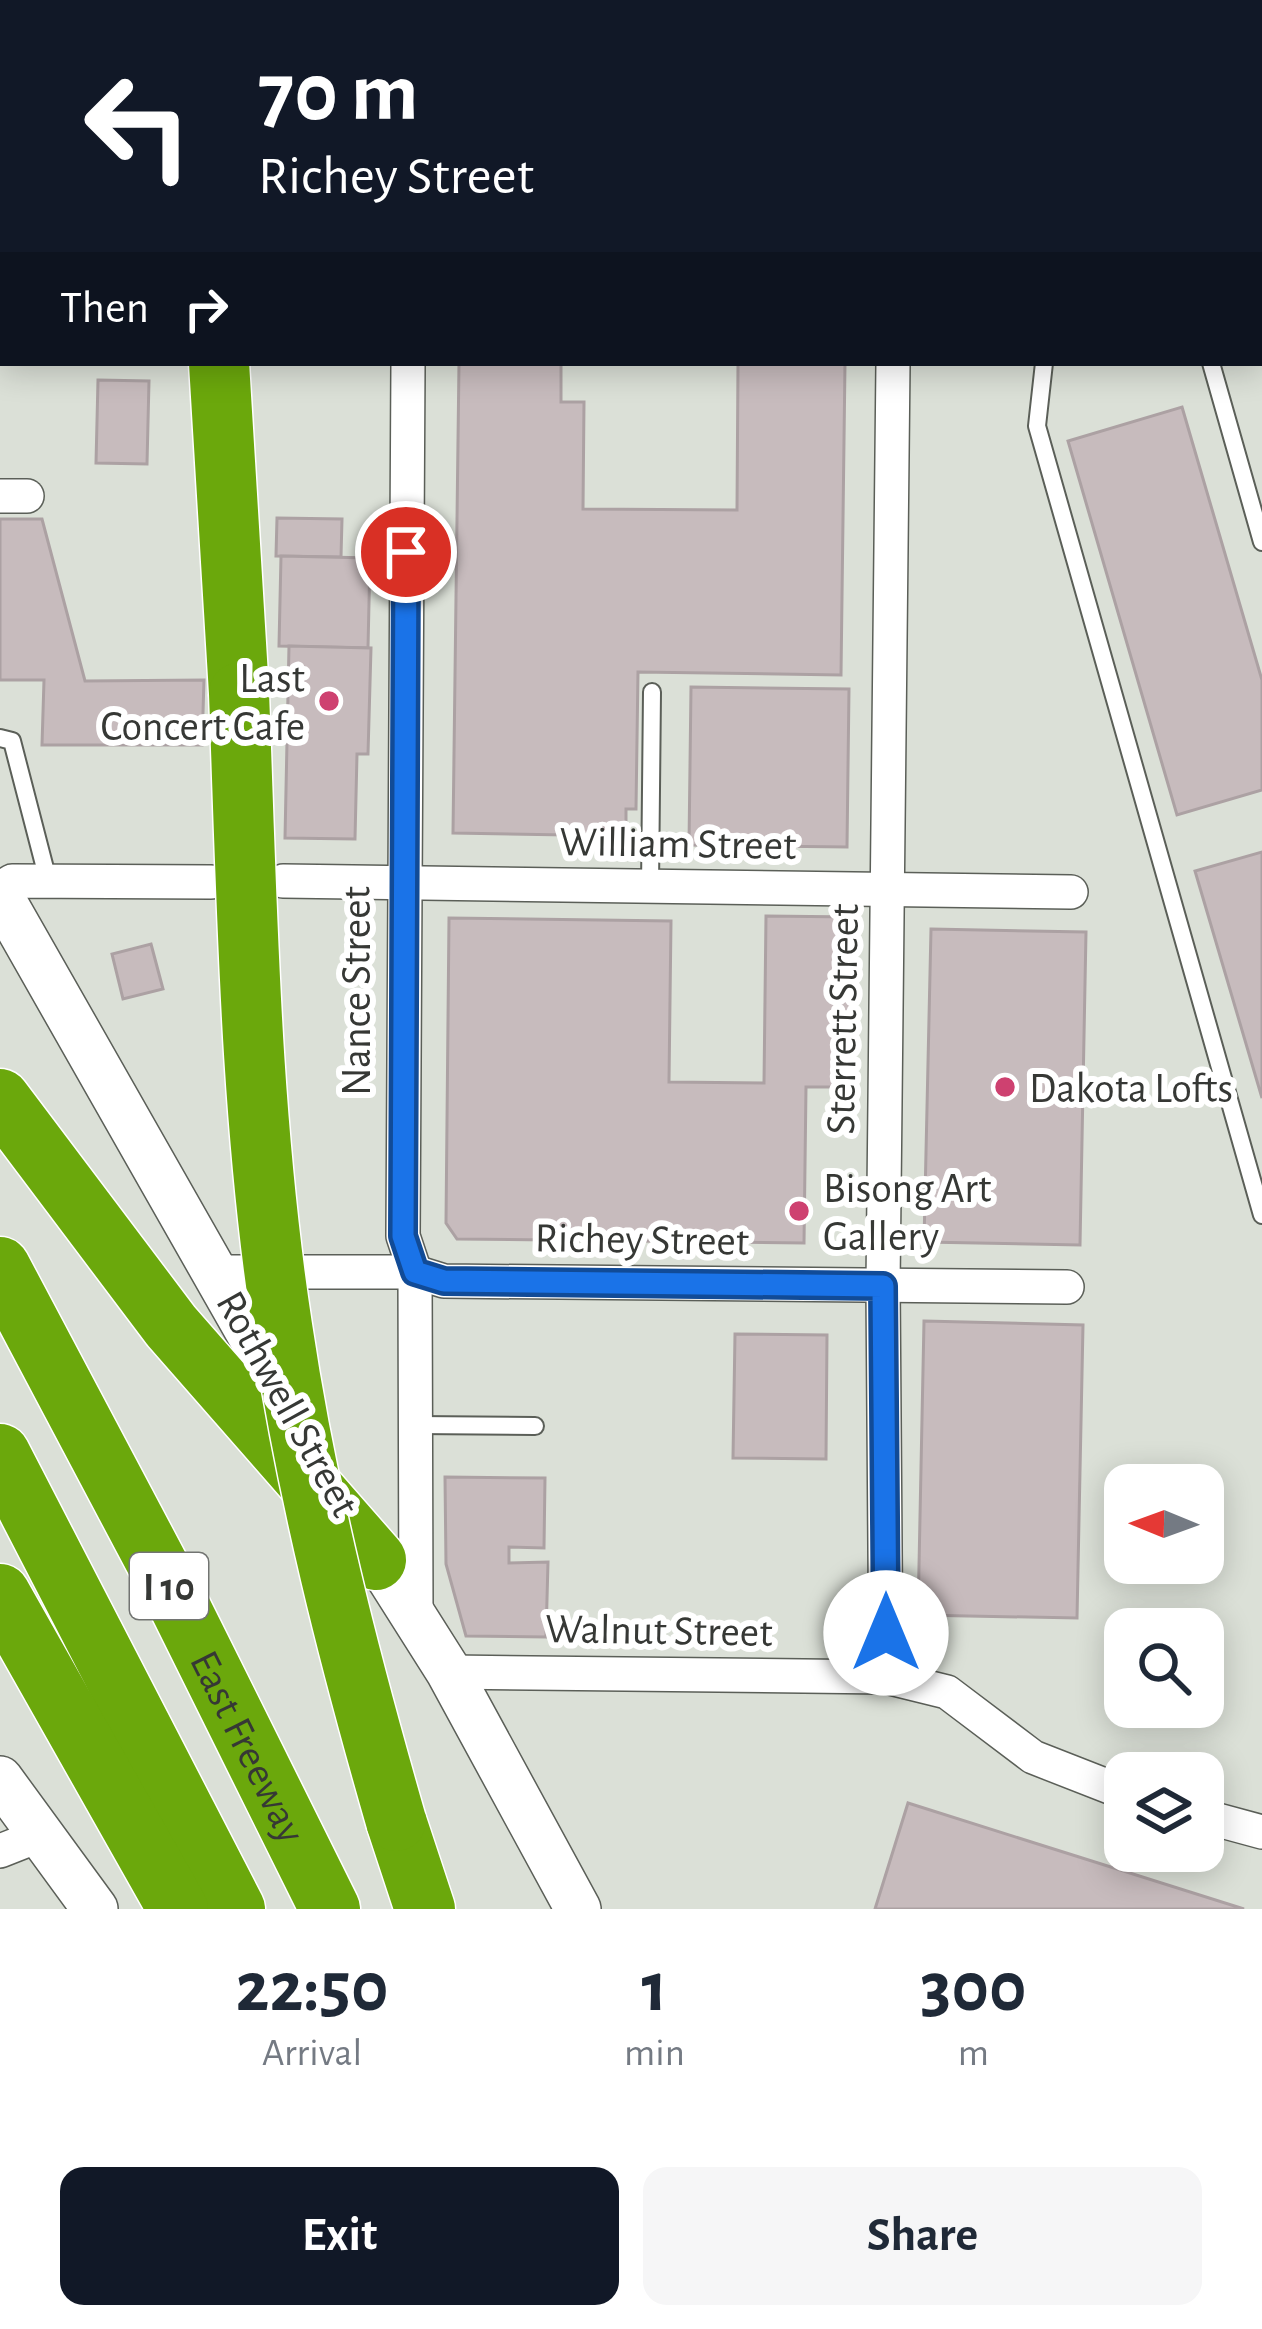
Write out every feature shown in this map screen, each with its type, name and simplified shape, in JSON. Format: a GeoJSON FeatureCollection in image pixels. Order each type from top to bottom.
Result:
{"type":"FeatureCollection","features":[{"type":"Feature","properties":{"kind":"highway"},"geometry":{"type":"LineString","coordinates":[[219,366],[253,1029],[281,1324],[324,1555],[396,1821],[425,1909]]}},
{"type":"Feature","properties":{"kind":"highway"},"geometry":{"type":"LineString","coordinates":[[0,1099],[171,1326],[376,1560]]}},
{"type":"Feature","properties":{"kind":"highway","name":"East Freeway"},"geometry":{"type":"LineString","coordinates":[[0,1267],[179,1605],[330,1909]]}},
{"type":"Feature","properties":{"kind":"highway","name":"East Freeway"},"geometry":{"type":"LineString","coordinates":[[0,1454],[235,1909]]}},
{"type":"Feature","properties":{"kind":"highway"},"geometry":{"type":"LineString","coordinates":[[0,1594],[178,1909]]}},
{"type":"Feature","properties":{"kind":"main road","name":"Rothwell Street"},"geometry":{"type":"LineString","coordinates":[[0,892],[376,1560],[449,1672],[578,1909]]}},
{"type":"Feature","properties":{"kind":"main road"},"geometry":{"type":"LineString","coordinates":[[0,1779],[19,1843],[95,1909]]}},
{"type":"Feature","properties":{"kind":"street","name":"Nance Street"},"geometry":{"type":"LineString","coordinates":[[408,366],[403,1236],[415,1272],[416,1616]]}},
{"type":"Feature","properties":{"kind":"street","name":"Sterrett Street"},"geometry":{"type":"LineString","coordinates":[[886,1677],[883,1286],[893,366]]}},
{"type":"Feature","properties":{"kind":"street","name":"William Street"},"geometry":{"type":"LineString","coordinates":[[283,880],[1072,892]]}},
{"type":"Feature","properties":{"kind":"street"},"geometry":{"type":"LineString","coordinates":[[0,892],[13,881],[211,882]]}},
{"type":"Feature","properties":{"kind":"street","name":"Richey Street"},"geometry":{"type":"LineString","coordinates":[[216,1272],[415,1272],[444,1281],[1067,1287]]}},
{"type":"Feature","properties":{"kind":"street","name":"Walnut Street"},"geometry":{"type":"LineString","coordinates":[[449,1672],[886,1677],[947,1692],[1033,1757],[1104,1785]]}},
{"type":"Feature","properties":{"kind":"street"},"geometry":{"type":"LineString","coordinates":[[1224,1822],[1262,1832]]}},
{"type":"Feature","properties":{"kind":"lane"},"geometry":{"type":"LineString","coordinates":[[1044,366],[1037,426],[1262,1215]]}},
{"type":"Feature","properties":{"kind":"lane"},"geometry":{"type":"LineString","coordinates":[[1212,366],[1262,542]]}},
{"type":"Feature","properties":{"kind":"lane"},"geometry":{"type":"LineString","coordinates":[[650,887],[652,692]]}},
{"type":"Feature","properties":{"kind":"lane"},"geometry":{"type":"LineString","coordinates":[[0,738],[12,741],[48,880]]}},
{"type":"Feature","properties":{"kind":"lane"},"geometry":{"type":"LineString","coordinates":[[415,1425],[535,1426]]}},
{"type":"Feature","properties":{"kind":"building"},"geometry":{"type":"Polygon","coordinates":[[[459,366],[561,366],[561,402],[584,402],[583,509],[737,510],[738,366],[845,366],[841,675],[638,672],[636,809],[626,809],[626,836],[453,833],[459,366]]]}},
{"type":"Feature","properties":{"kind":"building"},"geometry":{"type":"Polygon","coordinates":[[[98,380],[149,381],[147,464],[96,463],[98,380]]]}},
{"type":"Feature","properties":{"kind":"building"},"geometry":{"type":"Polygon","coordinates":[[[1182,407],[1262,680],[1262,790],[1177,815],[1068,441],[1182,407]]]}},
{"type":"Feature","properties":{"kind":"building"},"geometry":{"type":"Polygon","coordinates":[[[277,518],[342,519],[341,557],[276,556],[277,518]]]}},
{"type":"Feature","properties":{"kind":"building"},"geometry":{"type":"Polygon","coordinates":[[[0,519],[42,519],[85,681],[204,680],[202,745],[42,745],[44,680],[0,680],[0,519]]]}},
{"type":"Feature","properties":{"kind":"building"},"geometry":{"type":"Polygon","coordinates":[[[281,556],[370,558],[368,648],[279,646],[281,556]]]}},
{"type":"Feature","properties":{"kind":"building","name":"Last Concert Cafe"},"geometry":{"type":"Polygon","coordinates":[[[289,646],[371,648],[368,754],[357,754],[355,839],[285,838],[289,646]]]}},
{"type":"Feature","properties":{"kind":"building"},"geometry":{"type":"Polygon","coordinates":[[[691,687],[849,689],[847,847],[689,845],[691,687]]]}},
{"type":"Feature","properties":{"kind":"building"},"geometry":{"type":"Polygon","coordinates":[[[1262,852],[1262,1098],[1195,871],[1262,852]]]}},
{"type":"Feature","properties":{"kind":"building"},"geometry":{"type":"Polygon","coordinates":[[[766,916],[853,917],[851,1087],[806,1087],[804,1243],[457,1239],[446,1223],[449,918],[671,921],[669,1082],[764,1083],[766,916]]]}},
{"type":"Feature","properties":{"kind":"building","name":"Dakota Lofts"},"geometry":{"type":"Polygon","coordinates":[[[931,929],[1086,932],[1080,1245],[924,1242],[931,929]]]}},
{"type":"Feature","properties":{"kind":"building"},"geometry":{"type":"Polygon","coordinates":[[[151,944],[163,989],[123,999],[112,954],[151,944]]]}},
{"type":"Feature","properties":{"kind":"building"},"geometry":{"type":"Polygon","coordinates":[[[924,1321],[1083,1325],[1077,1618],[918,1615],[924,1321]]]}},
{"type":"Feature","properties":{"kind":"building"},"geometry":{"type":"Polygon","coordinates":[[[735,1334],[827,1335],[826,1459],[733,1458],[735,1334]]]}},
{"type":"Feature","properties":{"kind":"building"},"geometry":{"type":"Polygon","coordinates":[[[445,1477],[545,1478],[544,1548],[509,1547],[509,1563],[548,1562],[546,1637],[466,1636],[446,1564],[445,1477]]]}},
{"type":"Feature","properties":{"kind":"building"},"geometry":{"type":"Polygon","coordinates":[[[908,1803],[1104,1865],[1104,1872],[1127,1872],[1244,1909],[875,1909],[908,1803]]]}},
{"type":"Feature","properties":{"kind":"place","name":"Last Concert Cafe"},"geometry":{"type":"Point","coordinates":[329,701]}},
{"type":"Feature","properties":{"kind":"place","name":"Dakota Lofts"},"geometry":{"type":"Point","coordinates":[1005,1087]}},
{"type":"Feature","properties":{"kind":"place","name":"Bisong Art Gallery"},"geometry":{"type":"Point","coordinates":[799,1211]}},
{"type":"Feature","properties":{"kind":"route"},"geometry":{"type":"LineString","coordinates":[[406,552],[403,1236],[415,1272],[444,1281],[883,1286],[886,1633]]}}]}
